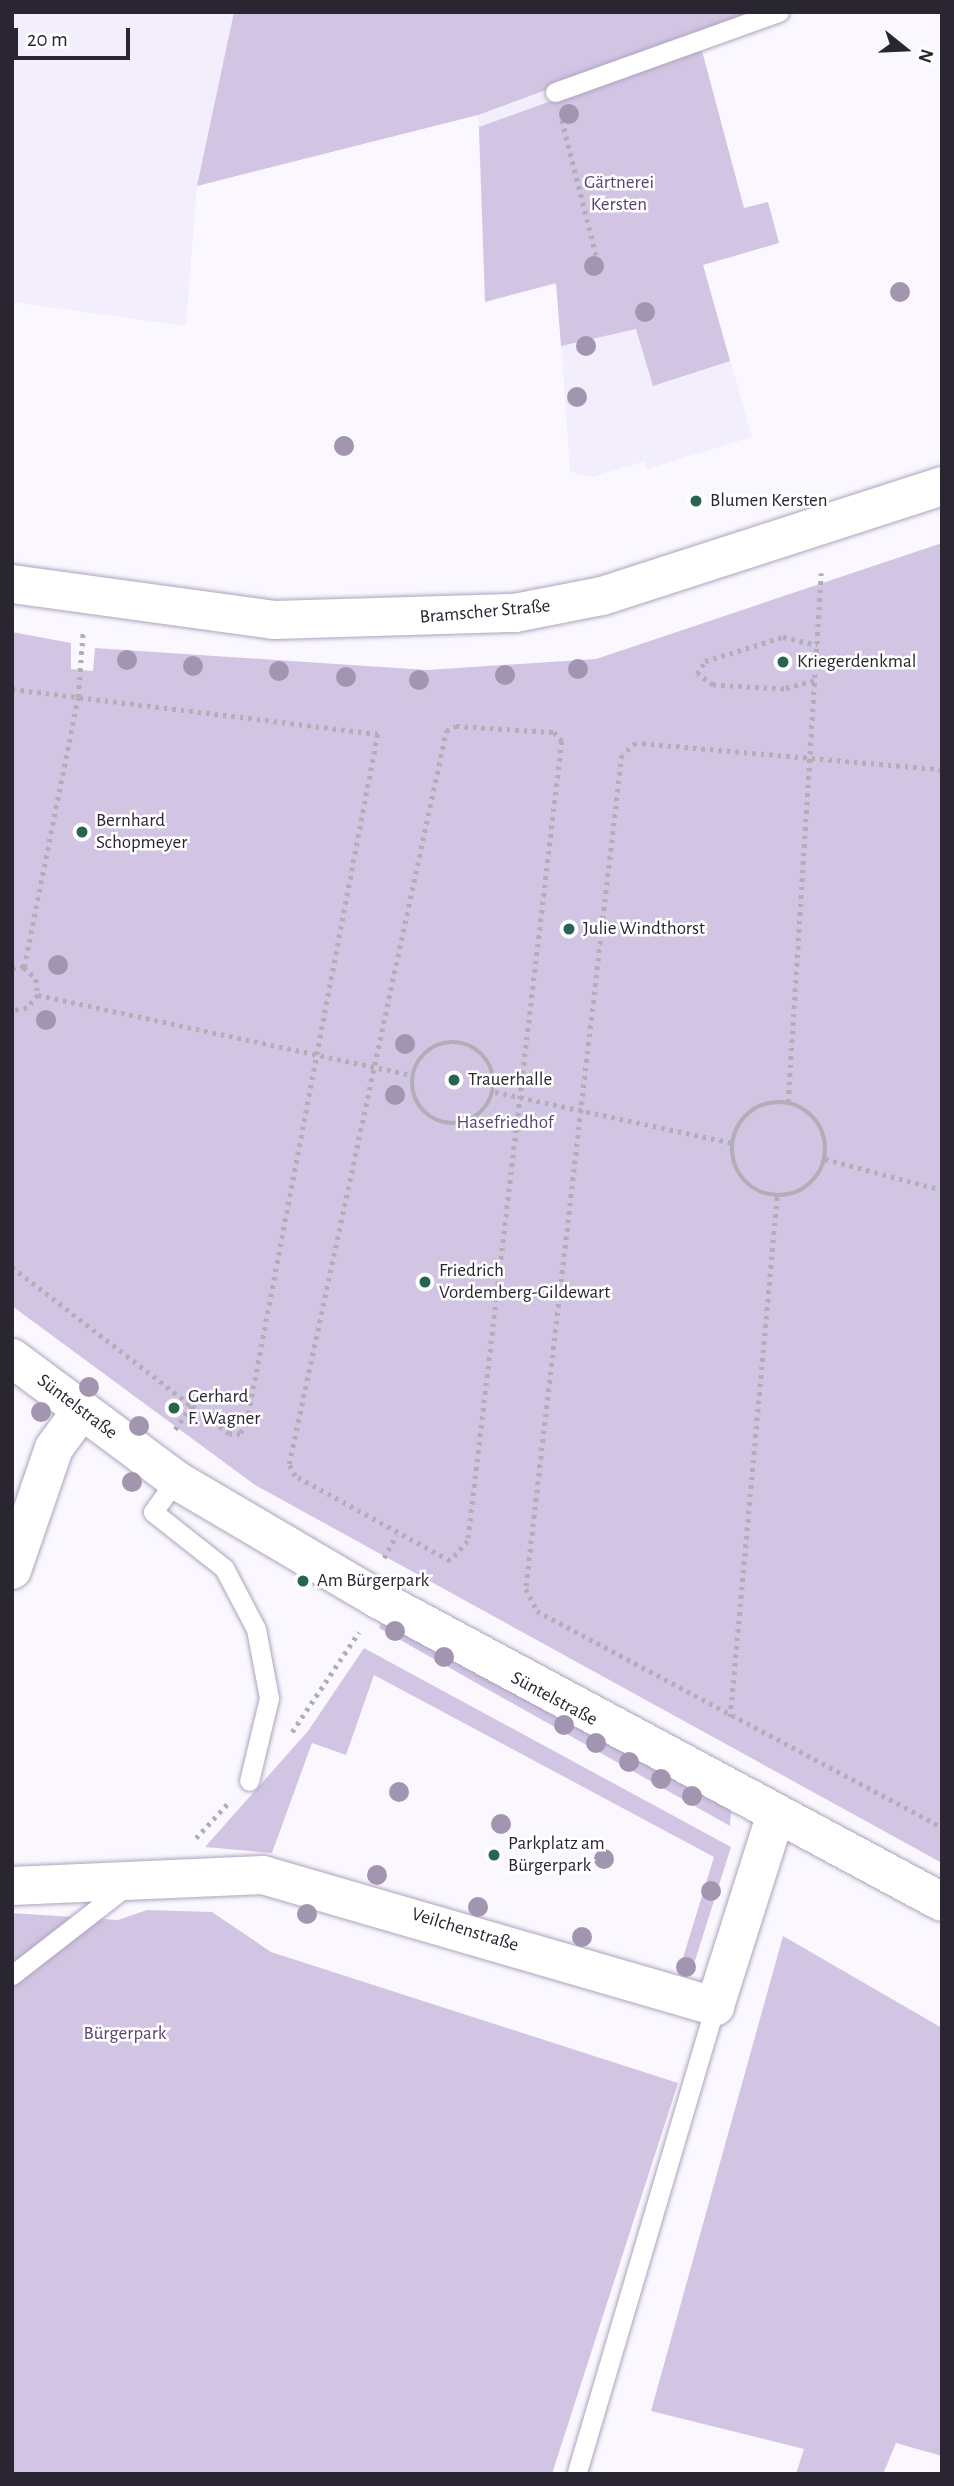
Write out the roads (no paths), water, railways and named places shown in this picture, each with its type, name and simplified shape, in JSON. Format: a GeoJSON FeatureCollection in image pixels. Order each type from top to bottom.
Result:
{"type":"FeatureCollection","features":[{"type":"Feature","properties":{"kind":"street","name":"Bramscher Straße"},"geometry":{"type":"LineString","coordinates":[[12,584],[85,597],[274,620],[534,610],[602,596],[942,486]]}},
{"type":"Feature","properties":{"kind":"street","name":"Süntelstraße"},"geometry":{"type":"LineString","coordinates":[[12,1357],[176,1480],[495,1668],[775,1817],[942,1902]]}},
{"type":"Feature","properties":{"kind":"street"},"geometry":{"type":"LineString","coordinates":[[12,1570],[54,1448],[81,1411]]}},
{"type":"Feature","properties":{"kind":"street"},"geometry":{"type":"LineString","coordinates":[[715,2006],[775,1817]]}},
{"type":"Feature","properties":{"kind":"street","name":"Veilchenstraße"},"geometry":{"type":"LineString","coordinates":[[12,1886],[263,1875],[316,1886],[715,2006]]}},
{"type":"Feature","properties":{"kind":"lane"},"geometry":{"type":"LineString","coordinates":[[555,92],[779,12]]}},
{"type":"Feature","properties":{"kind":"lane"},"geometry":{"type":"LineString","coordinates":[[176,1480],[153,1512],[224,1568],[256,1629],[269,1699],[249,1780]]}},
{"type":"Feature","properties":{"kind":"lane"},"geometry":{"type":"LineString","coordinates":[[12,1975],[131,1882]]}},
{"type":"Feature","properties":{"kind":"lane"},"geometry":{"type":"LineString","coordinates":[[577,2472],[715,2006]]}},
{"type":"Feature","properties":{"kind":"place","name":"Blumen Kersten"},"geometry":{"type":"Point","coordinates":[696,501]}},
{"type":"Feature","properties":{"kind":"place","name":"Kriegerdenkmal"},"geometry":{"type":"Point","coordinates":[783,662]}},
{"type":"Feature","properties":{"kind":"place","name":"Bernhard Schopmeyer"},"geometry":{"type":"Point","coordinates":[82,832]}},
{"type":"Feature","properties":{"kind":"place","name":"Julie Windthorst"},"geometry":{"type":"Point","coordinates":[569,929]}},
{"type":"Feature","properties":{"kind":"place","name":"Trauerhalle"},"geometry":{"type":"Point","coordinates":[454,1080]}},
{"type":"Feature","properties":{"kind":"place","name":"Friedrich Vordemberg-Gildewart"},"geometry":{"type":"Point","coordinates":[425,1282]}},
{"type":"Feature","properties":{"kind":"place","name":"Gerhard F. Wagner"},"geometry":{"type":"Point","coordinates":[174,1408]}},
{"type":"Feature","properties":{"kind":"place","name":"Am Bürgerpark"},"geometry":{"type":"Point","coordinates":[303,1581]}},
{"type":"Feature","properties":{"kind":"place","name":"Parkplatz am Bürgerpark"},"geometry":{"type":"Point","coordinates":[494,1855]}},
{"type":"Feature","properties":{"kind":"park label","name":"Gärtnerei Kersten"},"geometry":{"type":"Point","coordinates":[619,194]}},
{"type":"Feature","properties":{"kind":"park label","name":"Hasefriedhof"},"geometry":{"type":"Point","coordinates":[505,1123]}},
{"type":"Feature","properties":{"kind":"park label","name":"Bürgerpark"},"geometry":{"type":"Point","coordinates":[125,2034]}}]}
